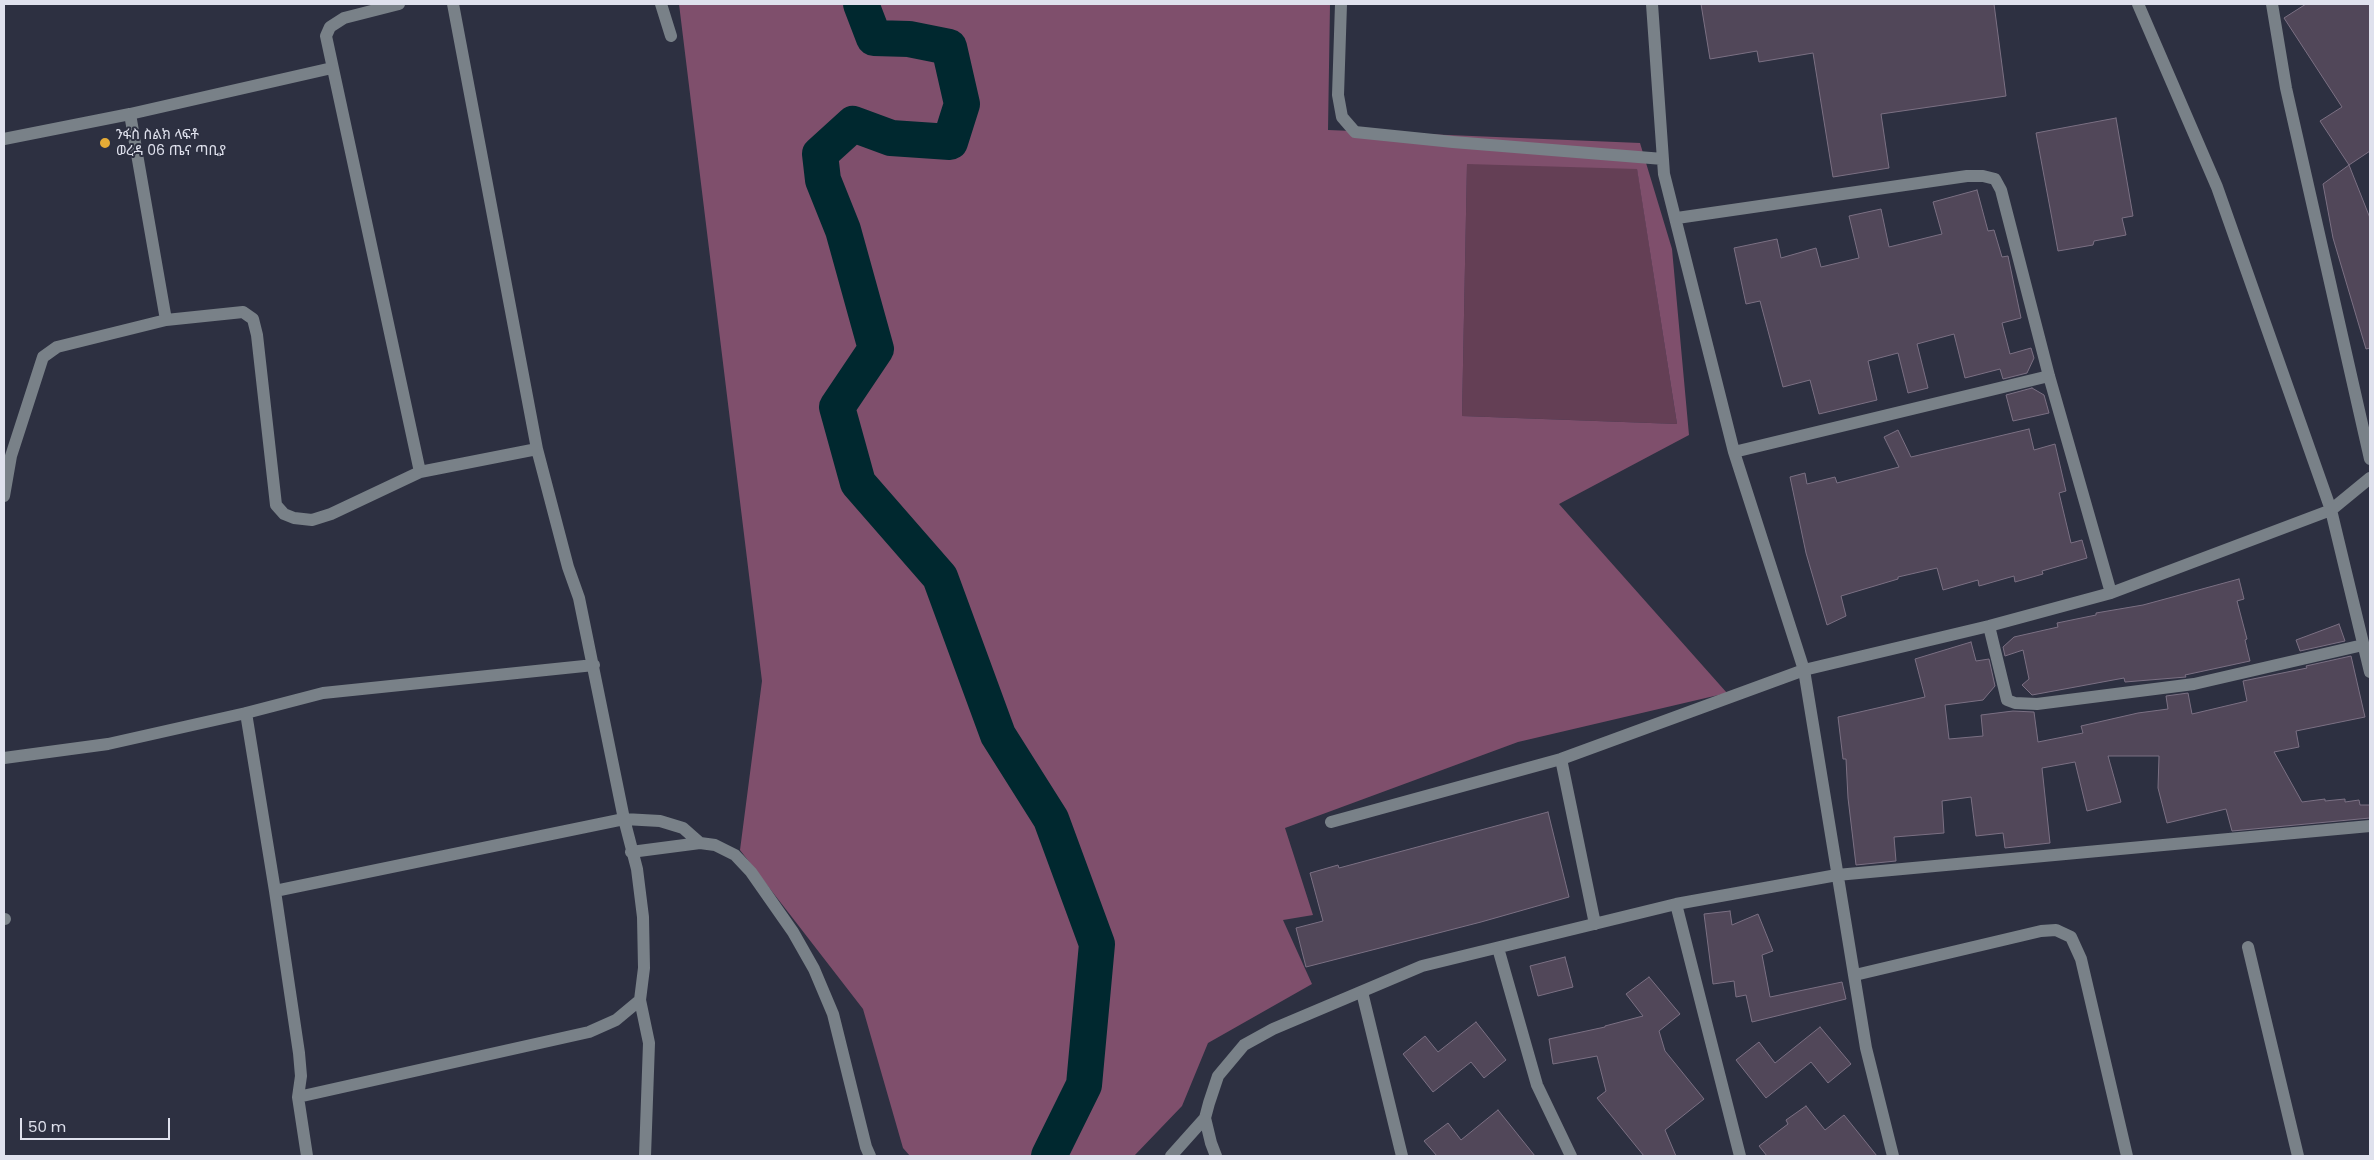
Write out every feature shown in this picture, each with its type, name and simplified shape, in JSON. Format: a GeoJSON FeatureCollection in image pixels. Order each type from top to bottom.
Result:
{"type":"FeatureCollection","features":[{"type":"Feature","properties":{"kind":"street"},"geometry":{"type":"LineString","coordinates":[[399,4],[344,18],[330,26],[326,36],[420,472]]}},
{"type":"Feature","properties":{"kind":"street"},"geometry":{"type":"LineString","coordinates":[[453,4],[537,449],[568,567],[579,598],[636,869],[642,917],[644,968],[640,1000],[649,1044],[645,1156]]}},
{"type":"Feature","properties":{"kind":"street"},"geometry":{"type":"LineString","coordinates":[[661,4],[671,36]]}},
{"type":"Feature","properties":{"kind":"street"},"geometry":{"type":"LineString","coordinates":[[1341,4],[1338,95],[1342,117],[1355,132],[1663,159]]}},
{"type":"Feature","properties":{"kind":"street"},"geometry":{"type":"LineString","coordinates":[[1652,4],[1664,174],[1677,218],[1734,452],[1804,670],[1866,1048],[1893,1156]]}},
{"type":"Feature","properties":{"kind":"street"},"geometry":{"type":"LineString","coordinates":[[2138,4],[2217,187],[2331,510],[2370,672]]}},
{"type":"Feature","properties":{"kind":"street"},"geometry":{"type":"LineString","coordinates":[[2272,4],[2286,88],[2370,459]]}},
{"type":"Feature","properties":{"kind":"street"},"geometry":{"type":"LineString","coordinates":[[4,139],[130,114],[332,68]]}},
{"type":"Feature","properties":{"kind":"street"},"geometry":{"type":"LineString","coordinates":[[130,114],[166,320]]}},
{"type":"Feature","properties":{"kind":"street"},"geometry":{"type":"LineString","coordinates":[[1677,218],[1967,176],[1983,176],[1995,179],[2001,190],[2049,376],[2111,593]]}},
{"type":"Feature","properties":{"kind":"street"},"geometry":{"type":"LineString","coordinates":[[4,496],[11,456],[43,357],[57,347],[166,320],[244,312],[253,319],[276,506],[284,514],[312,520],[420,472],[537,449]]}},
{"type":"Feature","properties":{"kind":"street"},"geometry":{"type":"LineString","coordinates":[[1734,452],[2049,376]]}},
{"type":"Feature","properties":{"kind":"street"},"geometry":{"type":"LineString","coordinates":[[1331,822],[1561,760],[1804,670],[1989,626],[2111,593],[2331,510],[2370,478]]}},
{"type":"Feature","properties":{"kind":"street"},"geometry":{"type":"LineString","coordinates":[[1989,626],[2007,700],[2014,703],[2030,704],[2101,698],[2194,684],[2363,645]]}},
{"type":"Feature","properties":{"kind":"street"},"geometry":{"type":"LineString","coordinates":[[4,758],[108,744],[246,713],[323,692],[594,666]]}},
{"type":"Feature","properties":{"kind":"street"},"geometry":{"type":"LineString","coordinates":[[246,713],[275,891],[301,1076],[298,1097],[307,1156]]}},
{"type":"Feature","properties":{"kind":"street"},"geometry":{"type":"LineString","coordinates":[[1561,760],[1595,924]]}},
{"type":"Feature","properties":{"kind":"street"},"geometry":{"type":"LineString","coordinates":[[275,891],[624,819],[660,821],[675,825],[683,828],[700,842]]}},
{"type":"Feature","properties":{"kind":"street"},"geometry":{"type":"LineString","coordinates":[[1171,1156],[1206,1118],[1218,1076],[1244,1045],[1273,1029],[1422,966],[1676,904],[1837,875],[2370,826]]}},
{"type":"Feature","properties":{"kind":"street"},"geometry":{"type":"LineString","coordinates":[[631,852],[700,842],[715,845],[735,855],[751,872],[793,932],[814,969],[833,1014],[866,1147],[870,1156]]}},
{"type":"Feature","properties":{"kind":"street"},"geometry":{"type":"LineString","coordinates":[[1676,904],[1740,1156]]}},
{"type":"Feature","properties":{"kind":"street"},"geometry":{"type":"LineString","coordinates":[[1855,975],[2041,932],[2056,930],[2071,937],[2082,959],[2127,1156]]}},
{"type":"Feature","properties":{"kind":"street"},"geometry":{"type":"LineString","coordinates":[[2248,947],[2298,1156]]}},
{"type":"Feature","properties":{"kind":"street"},"geometry":{"type":"LineString","coordinates":[[1498,948],[1537,1085],[1571,1156]]}},
{"type":"Feature","properties":{"kind":"street"},"geometry":{"type":"LineString","coordinates":[[1362,992],[1402,1156]]}},
{"type":"Feature","properties":{"kind":"street"},"geometry":{"type":"LineString","coordinates":[[298,1097],[589,1032],[616,1020],[640,1000]]}},
{"type":"Feature","properties":{"kind":"street"},"geometry":{"type":"LineString","coordinates":[[1206,1118],[1211,1143],[1216,1156]]}},
{"type":"Feature","properties":{"kind":"shaded area"},"geometry":{"type":"Polygon","coordinates":[[[679,4],[1330,4],[1328,130],[1640,143],[1672,249],[1689,435],[1559,504],[1727,693],[1518,742],[1285,828],[1313,915],[1283,920],[1312,984],[1208,1043],[1182,1106],[1134,1156],[910,1156],[903,1148],[863,1009],[740,850],[762,681],[679,4]],[[1467,164],[1462,416],[1677,424],[1637,169],[1467,164]]]}},
{"type":"Feature","properties":{"kind":"shaded area"},"geometry":{"type":"Polygon","coordinates":[[[1467,163],[1637,168],[1677,424],[1462,416],[1467,163]]]}},
{"type":"Feature","properties":{"kind":"building"},"geometry":{"type":"Polygon","coordinates":[[[1701,4],[1994,4],[2006,96],[1881,114],[1889,168],[1833,177],[1813,53],[1759,62],[1757,51],[1710,59],[1701,4]]]}},
{"type":"Feature","properties":{"kind":"building"},"geometry":{"type":"Polygon","coordinates":[[[2306,4],[2370,4],[2370,151],[2349,165],[2320,121],[2342,107],[2284,18],[2306,4]]]}},
{"type":"Feature","properties":{"kind":"building"},"geometry":{"type":"Polygon","coordinates":[[[2116,118],[2133,216],[2122,218],[2126,235],[2094,241],[2093,245],[2058,251],[2036,133],[2116,118]]]}},
{"type":"Feature","properties":{"kind":"building"},"geometry":{"type":"Polygon","coordinates":[[[2349,165],[2370,218],[2370,348],[2366,349],[2333,238],[2323,184],[2349,165]]]}},
{"type":"Feature","properties":{"kind":"building"},"geometry":{"type":"Polygon","coordinates":[[[1977,190],[1988,231],[1994,230],[2002,257],[2008,256],[2021,318],[2002,323],[2010,354],[2031,348],[2034,358],[2027,373],[2003,379],[2000,369],[1965,378],[1954,334],[1917,344],[1928,388],[1908,393],[1898,353],[1868,361],[1877,400],[1819,414],[1810,380],[1783,387],[1760,301],[1746,304],[1734,248],[1777,239],[1781,258],[1816,248],[1821,267],[1859,258],[1849,216],[1881,209],[1889,247],[1942,234],[1933,202],[1977,190]]]}},
{"type":"Feature","properties":{"kind":"building"},"geometry":{"type":"Polygon","coordinates":[[[2032,388],[2044,395],[2049,413],[2013,421],[2006,395],[2032,388]]]}},
{"type":"Feature","properties":{"kind":"building"},"geometry":{"type":"Polygon","coordinates":[[[2029,429],[2034,450],[2055,444],[2066,491],[2059,493],[2071,543],[2082,540],[2087,558],[2042,571],[2043,574],[2015,582],[2014,576],[1979,586],[1978,580],[1943,590],[1937,568],[1898,577],[1898,579],[1841,596],[1846,616],[1827,625],[1806,553],[1790,477],[1805,473],[1807,484],[1835,477],[1837,483],[1899,467],[1884,437],[1898,430],[1911,457],[2029,429]]]}},
{"type":"Feature","properties":{"kind":"building"},"geometry":{"type":"Polygon","coordinates":[[[2239,579],[2244,599],[2237,601],[2247,639],[2245,640],[2250,661],[2185,675],[2186,677],[2125,682],[2124,678],[2032,695],[2022,685],[2029,679],[2023,650],[2005,656],[2003,647],[2014,637],[2058,627],[2057,623],[2096,615],[2096,613],[2143,605],[2239,579]]]}},
{"type":"Feature","properties":{"kind":"building"},"geometry":{"type":"Polygon","coordinates":[[[2339,624],[2345,641],[2300,651],[2296,640],[2339,624]]]}},
{"type":"Feature","properties":{"kind":"building"},"geometry":{"type":"Polygon","coordinates":[[[1971,642],[1976,661],[1989,659],[1995,686],[1983,700],[1945,705],[1949,739],[1983,736],[1981,715],[2013,711],[2034,712],[2038,742],[2083,733],[2081,726],[2138,713],[2168,709],[2166,696],[2188,693],[2192,714],[2247,701],[2243,681],[2307,668],[2306,666],[2351,656],[2365,717],[2296,731],[2299,747],[2274,752],[2302,802],[2325,799],[2325,801],[2345,799],[2345,802],[2359,800],[2360,805],[2370,805],[2370,818],[2232,831],[2226,809],[2167,823],[2158,788],[2159,756],[2108,756],[2121,802],[2087,811],[2075,762],[2042,768],[2050,843],[2005,848],[2003,833],[1976,836],[1971,797],[1942,801],[1944,833],[1894,837],[1896,861],[1856,865],[1848,798],[1846,759],[1843,759],[1838,717],[1925,697],[1915,659],[1971,642]]]}},
{"type":"Feature","properties":{"kind":"building"},"geometry":{"type":"Polygon","coordinates":[[[1548,812],[1569,897],[1481,922],[1306,967],[1296,928],[1323,921],[1310,873],[1338,865],[1339,868],[1548,812]]]}},
{"type":"Feature","properties":{"kind":"building"},"geometry":{"type":"Polygon","coordinates":[[[1730,911],[1732,925],[1758,914],[1773,951],[1762,955],[1770,997],[1842,982],[1846,999],[1752,1022],[1746,995],[1736,997],[1734,981],[1713,984],[1704,914],[1730,911]]]}},
{"type":"Feature","properties":{"kind":"building"},"geometry":{"type":"Polygon","coordinates":[[[1565,957],[1573,987],[1538,996],[1530,966],[1565,957]]]}},
{"type":"Feature","properties":{"kind":"building"},"geometry":{"type":"Polygon","coordinates":[[[1649,977],[1680,1014],[1659,1031],[1665,1051],[1704,1099],[1665,1130],[1676,1156],[1644,1156],[1597,1098],[1606,1091],[1597,1056],[1553,1064],[1549,1039],[1605,1027],[1643,1016],[1626,994],[1649,977]]]}},
{"type":"Feature","properties":{"kind":"building"},"geometry":{"type":"Polygon","coordinates":[[[1476,1022],[1506,1060],[1484,1078],[1471,1062],[1433,1092],[1403,1054],[1425,1036],[1438,1052],[1476,1022]]]}},
{"type":"Feature","properties":{"kind":"building"},"geometry":{"type":"Polygon","coordinates":[[[1820,1027],[1851,1064],[1828,1083],[1811,1062],[1766,1098],[1736,1060],[1759,1042],[1775,1063],[1820,1027]]]}},
{"type":"Feature","properties":{"kind":"building"},"geometry":{"type":"Polygon","coordinates":[[[1806,1106],[1825,1130],[1844,1115],[1877,1156],[1767,1156],[1759,1146],[1788,1124],[1786,1120],[1806,1106]]]}},
{"type":"Feature","properties":{"kind":"building"},"geometry":{"type":"Polygon","coordinates":[[[1498,1110],[1535,1156],[1437,1156],[1424,1141],[1448,1123],[1461,1140],[1498,1110]]]}},
{"type":"Feature","properties":{"kind":"waterway"},"geometry":{"type":"LineString","coordinates":[[861,4],[874,38],[909,39],[949,47],[962,104],[950,142],[891,138],[853,124],[820,154],[823,180],[843,230],[876,349],[837,407],[858,483],[940,577],[998,735],[1051,819],[1097,944],[1084,1085],[1049,1156]]}},
{"type":"Feature","properties":{"kind":"place","name":"ንፋስ ስልክ ላፍቶ ወረዳ 06 ጤና ጣቢያ"},"geometry":{"type":"Point","coordinates":[105,143]}}]}
